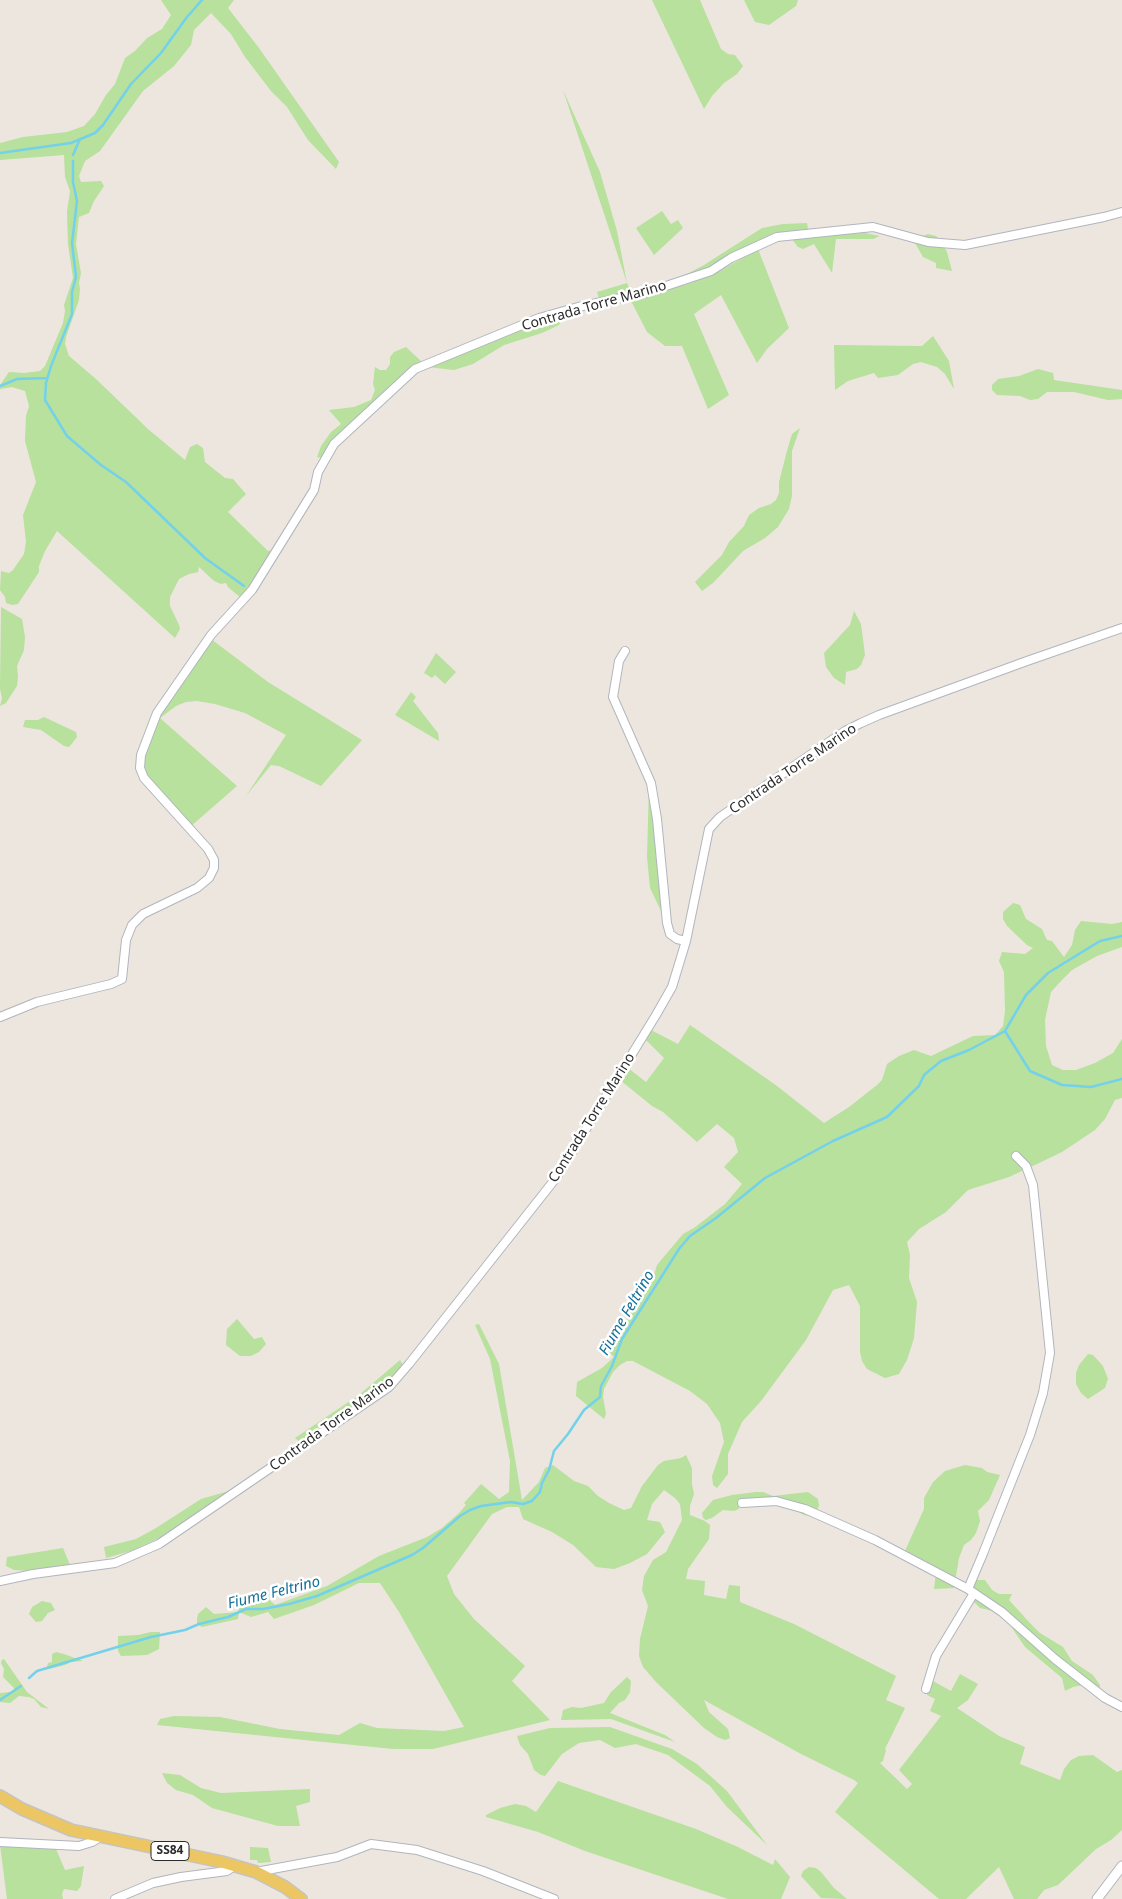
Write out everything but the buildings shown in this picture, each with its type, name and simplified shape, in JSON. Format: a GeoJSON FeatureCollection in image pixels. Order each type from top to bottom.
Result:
{"type":"FeatureCollection","features":[{"type":"Feature","properties":{"kind":"main road","name":"SS84"},"geometry":{"type":"LineString","coordinates":[[0,1796],[22,1809],[72,1830],[256,1872],[285,1887],[300,1899]]}},
{"type":"Feature","properties":{"kind":"street","name":"Contrada Torre Marino"},"geometry":{"type":"LineString","coordinates":[[0,1017],[37,1002],[110,984],[122,978],[126,940],[132,925],[143,914],[205,883],[214,868],[214,860],[208,849],[144,778],[140,768],[141,755],[158,713],[211,635],[252,590],[314,490],[318,472],[334,444],[415,369],[539,318],[578,307],[645,294],[711,271],[731,258],[778,237],[872,226],[928,242],[966,245],[1122,212]]}},
{"type":"Feature","properties":{"kind":"street","name":"Contrada Torre Marino"},"geometry":{"type":"LineString","coordinates":[[0,1581],[33,1574],[115,1563],[159,1544],[389,1387],[556,1178],[672,987],[686,941],[709,829],[720,817],[845,731],[861,723],[1122,628]]}},
{"type":"Feature","properties":{"kind":"street"},"geometry":{"type":"LineString","coordinates":[[625,651],[618,661],[613,697],[651,783],[657,819],[667,923],[670,934],[677,940],[686,941]]}},
{"type":"Feature","properties":{"kind":"street"},"geometry":{"type":"LineString","coordinates":[[926,1689],[936,1656],[971,1591],[1030,1435],[1043,1393],[1050,1353],[1033,1184],[1026,1166],[1016,1156]]}},
{"type":"Feature","properties":{"kind":"street"},"geometry":{"type":"LineString","coordinates":[[742,1503],[776,1501],[806,1509],[875,1540],[971,1591],[1002,1612],[1055,1659],[1105,1698],[1122,1707]]}},
{"type":"Feature","properties":{"kind":"street"},"geometry":{"type":"LineString","coordinates":[[0,1842],[79,1846],[100,1837]]}},
{"type":"Feature","properties":{"kind":"street"},"geometry":{"type":"LineString","coordinates":[[256,1872],[337,1857],[371,1844],[417,1850],[483,1871],[554,1899]]}},
{"type":"Feature","properties":{"kind":"street"},"geometry":{"type":"LineString","coordinates":[[115,1899],[153,1883],[227,1871],[234,1866]]}},
{"type":"Feature","properties":{"kind":"street"},"geometry":{"type":"LineString","coordinates":[[1098,1899],[1122,1866]]}},
{"type":"Feature","properties":{"kind":"green space"},"geometry":{"type":"Polygon","coordinates":[[[161,0],[234,0],[228,8],[259,48],[339,162],[336,169],[308,140],[287,107],[271,91],[245,57],[231,34],[211,13],[194,30],[191,45],[174,66],[143,91],[100,151],[85,161],[79,176],[81,182],[101,181],[104,186],[89,213],[79,217],[76,244],[81,273],[80,289],[79,300],[66,337],[65,344],[69,356],[148,429],[185,460],[190,447],[197,444],[203,448],[205,462],[225,478],[233,479],[246,494],[228,512],[268,551],[275,550],[257,579],[241,598],[226,583],[221,584],[214,581],[199,567],[198,572],[179,579],[170,597],[170,606],[180,629],[175,638],[57,531],[45,551],[39,566],[39,572],[18,604],[6,603],[5,597],[0,590],[1,571],[9,573],[24,554],[26,542],[23,515],[36,482],[25,441],[26,416],[29,406],[25,391],[12,387],[0,389],[0,385],[9,372],[40,371],[45,366],[63,323],[64,305],[73,278],[68,244],[67,212],[70,191],[65,177],[64,155],[0,160],[0,143],[23,137],[67,132],[84,126],[95,114],[115,84],[125,58],[135,51],[147,38],[162,29],[171,15],[161,0]]]}},
{"type":"Feature","properties":{"kind":"green space"},"geometry":{"type":"Polygon","coordinates":[[[652,0],[700,0],[721,49],[728,54],[735,55],[743,66],[737,74],[724,83],[712,96],[704,109],[652,0]]]}},
{"type":"Feature","properties":{"kind":"green space"},"geometry":{"type":"Polygon","coordinates":[[[744,0],[798,0],[796,6],[769,25],[755,22],[744,0]]]}},
{"type":"Feature","properties":{"kind":"green space"},"geometry":{"type":"Polygon","coordinates":[[[563,90],[600,172],[617,231],[627,283],[563,90]]]}},
{"type":"Feature","properties":{"kind":"green space"},"geometry":{"type":"Polygon","coordinates":[[[662,211],[671,224],[678,220],[683,228],[654,255],[636,228],[662,211]]]}},
{"type":"Feature","properties":{"kind":"green space"},"geometry":{"type":"Polygon","coordinates":[[[807,223],[808,229],[774,236],[708,271],[662,287],[599,299],[597,292],[627,283],[631,292],[654,286],[683,276],[704,265],[762,228],[783,224],[807,223]]]}},
{"type":"Feature","properties":{"kind":"green space"},"geometry":{"type":"Polygon","coordinates":[[[865,233],[880,236],[873,239],[836,239],[832,273],[814,244],[803,249],[798,247],[791,238],[865,233]]]}},
{"type":"Feature","properties":{"kind":"green space"},"geometry":{"type":"Polygon","coordinates":[[[928,234],[936,236],[942,242],[952,271],[936,268],[936,263],[923,257],[915,243],[920,237],[928,234]]]}},
{"type":"Feature","properties":{"kind":"green space"},"geometry":{"type":"Polygon","coordinates":[[[758,249],[789,328],[767,349],[757,363],[721,295],[694,314],[729,395],[708,409],[682,346],[665,346],[647,332],[631,301],[691,283],[720,271],[758,249]]]}},
{"type":"Feature","properties":{"kind":"green space"},"geometry":{"type":"Polygon","coordinates":[[[567,311],[559,325],[542,333],[504,345],[473,364],[454,370],[427,367],[456,352],[567,311]]]}},
{"type":"Feature","properties":{"kind":"green space"},"geometry":{"type":"Polygon","coordinates":[[[933,336],[949,361],[954,389],[945,374],[937,367],[921,362],[913,364],[898,375],[878,378],[874,373],[848,381],[835,390],[834,345],[922,346],[933,336]]]}},
{"type":"Feature","properties":{"kind":"green space"},"geometry":{"type":"Polygon","coordinates":[[[406,347],[423,363],[406,372],[339,433],[327,447],[322,458],[317,457],[321,446],[331,432],[341,424],[329,410],[354,407],[371,400],[375,390],[373,384],[375,367],[380,370],[386,370],[390,364],[390,357],[394,352],[406,347]]]}},
{"type":"Feature","properties":{"kind":"green space"},"geometry":{"type":"Polygon","coordinates":[[[1038,369],[1053,373],[1054,380],[1122,390],[1122,399],[1108,400],[1074,392],[1047,392],[1038,399],[1030,400],[1020,396],[997,395],[992,390],[992,385],[998,379],[1019,376],[1038,369]]]}},
{"type":"Feature","properties":{"kind":"green space"},"geometry":{"type":"Polygon","coordinates":[[[800,428],[792,451],[792,496],[789,509],[778,527],[765,538],[743,551],[713,583],[702,591],[695,582],[722,555],[729,542],[744,526],[749,515],[776,500],[792,434],[800,428]]]}},
{"type":"Feature","properties":{"kind":"green space"},"geometry":{"type":"Polygon","coordinates":[[[1,607],[22,619],[25,637],[24,650],[17,666],[17,686],[6,703],[0,706],[2,698],[0,689],[1,607]]]}},
{"type":"Feature","properties":{"kind":"green space"},"geometry":{"type":"Polygon","coordinates":[[[854,611],[861,624],[865,655],[857,669],[846,672],[845,685],[834,678],[826,667],[824,653],[850,625],[854,611]]]}},
{"type":"Feature","properties":{"kind":"green space"},"geometry":{"type":"Polygon","coordinates":[[[211,639],[268,682],[362,740],[321,786],[279,766],[271,765],[246,796],[286,735],[245,713],[215,704],[197,701],[186,702],[176,706],[160,718],[237,786],[190,827],[144,776],[142,757],[150,736],[168,701],[211,639]]]}},
{"type":"Feature","properties":{"kind":"green space"},"geometry":{"type":"Polygon","coordinates":[[[436,653],[456,672],[445,684],[435,675],[432,678],[424,673],[436,653]]]}},
{"type":"Feature","properties":{"kind":"green space"},"geometry":{"type":"Polygon","coordinates":[[[411,692],[416,697],[413,701],[438,733],[439,741],[395,715],[411,692]]]}},
{"type":"Feature","properties":{"kind":"green space"},"geometry":{"type":"Polygon","coordinates":[[[44,717],[76,732],[77,737],[69,747],[64,746],[41,730],[23,727],[25,720],[38,720],[44,717]]]}},
{"type":"Feature","properties":{"kind":"green space"},"geometry":{"type":"Polygon","coordinates":[[[649,785],[656,825],[663,915],[650,888],[647,857],[649,785]]]}},
{"type":"Feature","properties":{"kind":"green space"},"geometry":{"type":"Polygon","coordinates":[[[1013,903],[1020,905],[1026,919],[1042,929],[1047,940],[1052,941],[1064,957],[1072,945],[1075,930],[1081,921],[1112,924],[1122,922],[1122,947],[1097,956],[1072,970],[1051,992],[1045,1020],[1046,1046],[1052,1065],[1063,1070],[1076,1070],[1095,1063],[1113,1053],[1122,1039],[1122,1098],[1115,1100],[1105,1119],[1095,1130],[1062,1152],[1037,1164],[1009,1177],[968,1190],[946,1212],[919,1229],[907,1242],[910,1255],[909,1278],[917,1302],[914,1338],[907,1360],[899,1374],[885,1378],[867,1369],[862,1361],[860,1352],[860,1306],[849,1285],[833,1290],[806,1340],[761,1401],[742,1422],[728,1454],[728,1474],[717,1488],[713,1485],[712,1476],[724,1442],[720,1423],[707,1404],[690,1391],[633,1361],[627,1361],[613,1372],[604,1389],[603,1397],[606,1414],[604,1419],[576,1396],[577,1382],[602,1368],[614,1357],[607,1350],[652,1281],[657,1265],[683,1234],[694,1228],[725,1204],[742,1184],[724,1167],[738,1152],[734,1138],[717,1124],[697,1142],[663,1112],[652,1106],[620,1080],[628,1068],[646,1082],[664,1058],[646,1040],[651,1030],[678,1044],[690,1025],[777,1086],[824,1123],[849,1107],[877,1085],[882,1080],[887,1064],[899,1056],[914,1050],[931,1056],[973,1036],[995,1035],[1003,1026],[1005,1011],[1004,972],[999,961],[1002,952],[1025,954],[1033,948],[1027,945],[1007,926],[1003,919],[1003,912],[1013,903]]]}},
{"type":"Feature","properties":{"kind":"green space"},"geometry":{"type":"Polygon","coordinates":[[[237,1319],[254,1339],[262,1337],[266,1344],[259,1352],[251,1356],[240,1356],[226,1345],[227,1329],[237,1319]]]}},
{"type":"Feature","properties":{"kind":"green space"},"geometry":{"type":"Polygon","coordinates":[[[479,1324],[499,1364],[522,1500],[539,1482],[545,1468],[553,1465],[574,1481],[588,1486],[598,1496],[624,1510],[631,1508],[642,1486],[658,1465],[664,1461],[681,1458],[686,1455],[692,1468],[694,1494],[690,1506],[690,1515],[710,1525],[709,1539],[688,1569],[686,1579],[705,1581],[704,1595],[726,1599],[729,1585],[740,1586],[740,1602],[794,1624],[896,1676],[886,1700],[905,1708],[885,1749],[883,1761],[880,1763],[907,1789],[912,1784],[899,1770],[941,1716],[930,1711],[935,1699],[927,1695],[933,1681],[951,1691],[960,1674],[978,1684],[968,1700],[957,1708],[999,1736],[1025,1747],[1020,1764],[1060,1780],[1064,1769],[1071,1760],[1079,1756],[1093,1755],[1117,1772],[1122,1770],[1122,1830],[1111,1840],[1096,1849],[1058,1885],[1044,1890],[1037,1899],[1014,1899],[999,1867],[966,1899],[939,1899],[835,1812],[858,1783],[854,1780],[801,1754],[704,1700],[709,1712],[728,1729],[730,1738],[725,1740],[717,1737],[704,1728],[656,1682],[643,1667],[639,1656],[640,1639],[648,1606],[642,1590],[644,1576],[653,1560],[666,1552],[682,1520],[680,1504],[664,1490],[652,1504],[647,1520],[660,1522],[665,1532],[647,1554],[630,1563],[614,1569],[596,1567],[573,1545],[552,1532],[523,1519],[519,1507],[507,1507],[492,1514],[447,1576],[454,1594],[474,1619],[525,1666],[512,1681],[550,1720],[433,1749],[393,1749],[157,1725],[160,1719],[174,1716],[220,1717],[280,1729],[339,1735],[360,1723],[377,1728],[444,1731],[464,1727],[399,1612],[380,1583],[359,1583],[314,1605],[274,1619],[268,1612],[251,1617],[239,1612],[238,1619],[202,1627],[197,1624],[197,1619],[198,1614],[206,1607],[214,1614],[238,1612],[240,1605],[248,1596],[259,1596],[270,1600],[275,1605],[327,1586],[379,1556],[427,1537],[442,1528],[459,1513],[466,1505],[464,1503],[481,1484],[499,1499],[509,1492],[510,1461],[490,1359],[475,1325],[479,1324]]]}},
{"type":"Feature","properties":{"kind":"green space"},"geometry":{"type":"Polygon","coordinates":[[[1088,1354],[1093,1355],[1103,1366],[1108,1379],[1105,1388],[1088,1399],[1081,1393],[1076,1384],[1076,1373],[1079,1365],[1088,1354]]]}},
{"type":"Feature","properties":{"kind":"green space"},"geometry":{"type":"Polygon","coordinates":[[[400,1360],[403,1365],[385,1385],[302,1444],[295,1438],[359,1395],[400,1360]]]}},
{"type":"Feature","properties":{"kind":"green space"},"geometry":{"type":"Polygon","coordinates":[[[965,1465],[982,1468],[987,1472],[1000,1475],[989,1500],[978,1511],[980,1521],[976,1533],[964,1545],[959,1558],[954,1588],[934,1589],[936,1573],[904,1553],[924,1509],[924,1498],[933,1482],[945,1471],[965,1465]]]}},
{"type":"Feature","properties":{"kind":"green space"},"geometry":{"type":"Polygon","coordinates":[[[232,1490],[170,1533],[131,1551],[106,1558],[104,1547],[136,1539],[201,1499],[232,1490]]]}},
{"type":"Feature","properties":{"kind":"green space"},"geometry":{"type":"Polygon","coordinates":[[[763,1492],[773,1496],[808,1492],[818,1499],[819,1506],[814,1515],[810,1516],[804,1515],[785,1505],[740,1504],[739,1509],[734,1511],[723,1510],[712,1518],[706,1520],[703,1518],[702,1513],[713,1500],[763,1492]]]}},
{"type":"Feature","properties":{"kind":"green space"},"geometry":{"type":"Polygon","coordinates":[[[63,1548],[70,1565],[29,1571],[14,1570],[6,1566],[7,1557],[63,1548]]]}},
{"type":"Feature","properties":{"kind":"green space"},"geometry":{"type":"Polygon","coordinates":[[[976,1580],[985,1580],[992,1590],[999,1594],[1012,1594],[1009,1600],[1029,1622],[1040,1633],[1063,1647],[1072,1661],[1093,1675],[1100,1685],[1100,1689],[1088,1684],[1065,1691],[1062,1678],[1025,1647],[1008,1622],[993,1611],[980,1608],[973,1601],[976,1598],[970,1593],[976,1580]]]}},
{"type":"Feature","properties":{"kind":"green space"},"geometry":{"type":"Polygon","coordinates":[[[42,1601],[51,1603],[55,1610],[48,1613],[42,1621],[36,1622],[29,1614],[32,1607],[42,1601]]]}},
{"type":"Feature","properties":{"kind":"green space"},"geometry":{"type":"Polygon","coordinates":[[[160,1632],[159,1649],[147,1655],[121,1656],[118,1651],[118,1636],[160,1632]]]}},
{"type":"Feature","properties":{"kind":"green space"},"geometry":{"type":"Polygon","coordinates":[[[56,1652],[83,1661],[71,1662],[49,1669],[47,1667],[48,1663],[52,1662],[52,1654],[56,1652]]]}},
{"type":"Feature","properties":{"kind":"green space"},"geometry":{"type":"Polygon","coordinates":[[[4,1659],[27,1692],[49,1709],[41,1707],[34,1699],[29,1697],[19,1696],[10,1703],[0,1702],[0,1693],[14,1691],[14,1688],[3,1677],[4,1669],[1,1663],[4,1659]]]}},
{"type":"Feature","properties":{"kind":"green space"},"geometry":{"type":"Polygon","coordinates":[[[627,1677],[631,1681],[630,1692],[625,1700],[619,1703],[610,1713],[665,1735],[675,1742],[611,1719],[561,1720],[563,1710],[604,1703],[611,1692],[627,1677]]]}},
{"type":"Feature","properties":{"kind":"green space"},"geometry":{"type":"Polygon","coordinates":[[[610,1727],[672,1749],[697,1764],[727,1791],[767,1845],[727,1807],[710,1786],[668,1755],[636,1744],[615,1748],[600,1740],[579,1743],[562,1754],[545,1776],[534,1770],[528,1754],[520,1745],[517,1736],[550,1728],[610,1727]]]}},
{"type":"Feature","properties":{"kind":"green space"},"geometry":{"type":"Polygon","coordinates":[[[162,1773],[180,1775],[201,1788],[221,1793],[310,1789],[310,1802],[296,1806],[300,1826],[278,1826],[212,1808],[193,1795],[176,1790],[167,1783],[162,1773]]]}},
{"type":"Feature","properties":{"kind":"green space"},"geometry":{"type":"Polygon","coordinates":[[[558,1781],[696,1829],[773,1865],[775,1859],[790,1877],[781,1899],[728,1899],[585,1851],[538,1832],[486,1817],[486,1815],[500,1808],[515,1804],[526,1806],[536,1812],[558,1781]]]}},
{"type":"Feature","properties":{"kind":"green space"},"geometry":{"type":"Polygon","coordinates":[[[0,1845],[56,1849],[65,1870],[84,1866],[81,1886],[77,1891],[64,1889],[63,1899],[7,1899],[0,1845]]]}},
{"type":"Feature","properties":{"kind":"green space"},"geometry":{"type":"Polygon","coordinates":[[[250,1847],[268,1848],[271,1862],[258,1863],[257,1860],[250,1860],[250,1847]]]}},
{"type":"Feature","properties":{"kind":"green space"},"geometry":{"type":"Polygon","coordinates":[[[809,1867],[816,1868],[821,1872],[834,1888],[847,1899],[821,1898],[801,1876],[803,1871],[809,1867]]]}},
{"type":"Feature","properties":{"kind":"waterway"},"geometry":{"type":"LineString","coordinates":[[0,153],[71,143],[95,133],[103,125],[131,84],[161,53],[202,0]]}},
{"type":"Feature","properties":{"kind":"waterway"},"geometry":{"type":"LineString","coordinates":[[73,155],[80,139]]}},
{"type":"Feature","properties":{"kind":"waterway"},"geometry":{"type":"LineString","coordinates":[[73,161],[73,182],[77,201],[72,243],[76,277],[72,292],[72,314],[51,366],[46,383],[45,400],[67,436],[101,465],[126,482],[205,558],[244,586]]}},
{"type":"Feature","properties":{"kind":"waterway"},"geometry":{"type":"LineString","coordinates":[[0,386],[17,379],[47,378]]}},
{"type":"Feature","properties":{"kind":"waterway","name":"Fiume Feltrino"},"geometry":{"type":"LineString","coordinates":[[29,1678],[37,1671],[151,1637],[185,1630],[199,1624],[228,1617],[246,1609],[263,1609],[317,1596],[412,1555],[470,1510],[481,1506],[511,1502],[523,1504],[532,1501],[540,1492],[554,1451],[584,1410],[600,1397],[601,1386],[612,1366],[622,1339],[679,1249],[690,1236],[716,1218],[765,1178],[833,1141],[887,1117],[919,1086],[924,1075],[941,1061],[969,1050],[1005,1031],[1026,995],[1048,973],[1100,941],[1122,936]]}},
{"type":"Feature","properties":{"kind":"waterway"},"geometry":{"type":"LineString","coordinates":[[1005,1031],[1030,1071],[1062,1085],[1091,1087],[1122,1079]]}},
{"type":"Feature","properties":{"kind":"waterway","name":"Fiume Feltrino"},"geometry":{"type":"LineString","coordinates":[[0,1700],[21,1686]]}}]}
